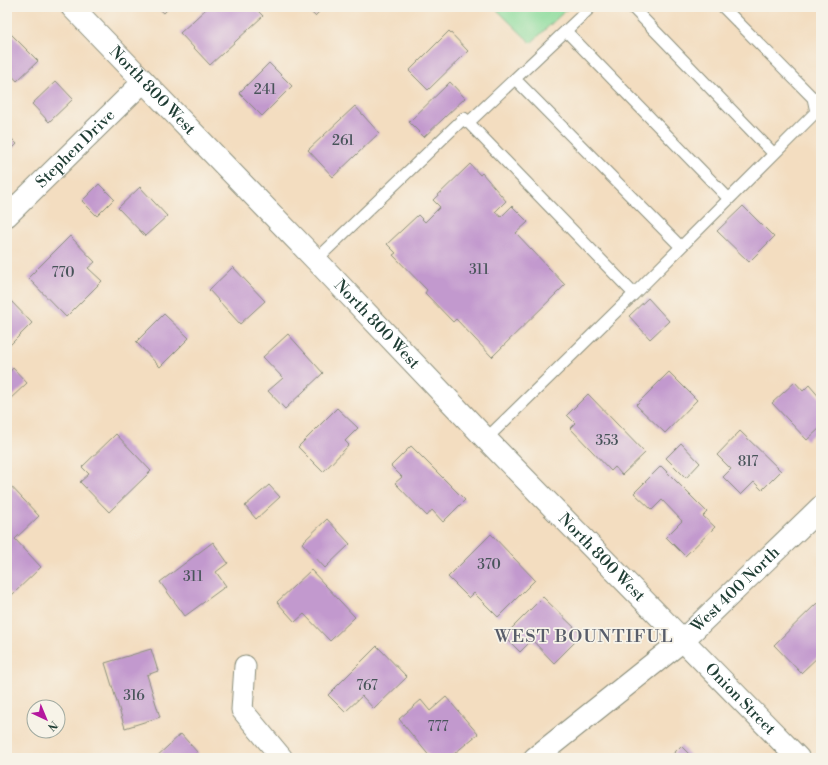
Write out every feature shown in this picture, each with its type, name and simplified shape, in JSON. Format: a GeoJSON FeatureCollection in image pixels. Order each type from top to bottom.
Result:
{"type":"FeatureCollection","features":[{"type":"Feature","properties":{"kind":"street","name":"North 800 West"},"geometry":{"type":"LineString","coordinates":[[72,7],[486,439],[682,640]]}},
{"type":"Feature","properties":{"kind":"street","name":"Stephen Drive"},"geometry":{"type":"LineString","coordinates":[[7,216],[144,81]]}},
{"type":"Feature","properties":{"kind":"street","name":"West 400 North"},"geometry":{"type":"LineString","coordinates":[[539,757],[682,640],[821,507]]}},
{"type":"Feature","properties":{"kind":"street","name":"Onion Street"},"geometry":{"type":"LineString","coordinates":[[682,640],[798,758]]}},
{"type":"Feature","properties":{"kind":"street"},"geometry":{"type":"LineString","coordinates":[[245,666],[242,710],[282,758]]}},
{"type":"Feature","properties":{"kind":"lane"},"geometry":{"type":"LineString","coordinates":[[468,123],[591,7]]}},
{"type":"Feature","properties":{"kind":"lane"},"geometry":{"type":"LineString","coordinates":[[632,7],[774,154]]}},
{"type":"Feature","properties":{"kind":"lane"},"geometry":{"type":"LineString","coordinates":[[486,439],[816,112],[813,98],[723,7]]}},
{"type":"Feature","properties":{"kind":"lane"},"geometry":{"type":"LineString","coordinates":[[566,31],[729,199]]}},
{"type":"Feature","properties":{"kind":"lane"},"geometry":{"type":"LineString","coordinates":[[515,79],[681,247]]}},
{"type":"Feature","properties":{"kind":"lane"},"geometry":{"type":"LineString","coordinates":[[316,260],[464,118],[634,294]]}},
{"type":"Feature","properties":{"kind":"green space"},"geometry":{"type":"Polygon","coordinates":[[[494,7],[569,7],[531,43],[494,7]]]}},
{"type":"Feature","properties":{"kind":"building"},"geometry":{"type":"Polygon","coordinates":[[[157,7],[170,7],[164,13],[157,7]]]}},
{"type":"Feature","properties":{"kind":"building"},"geometry":{"type":"Polygon","coordinates":[[[208,7],[254,7],[263,16],[210,65],[180,33],[208,7]]]}},
{"type":"Feature","properties":{"kind":"building"},"geometry":{"type":"Polygon","coordinates":[[[305,7],[324,7],[315,16],[305,7]]]}},
{"type":"Feature","properties":{"kind":"building"},"geometry":{"type":"Polygon","coordinates":[[[7,30],[38,61],[17,81],[7,70],[7,30]]]}},
{"type":"Feature","properties":{"kind":"building"},"geometry":{"type":"Polygon","coordinates":[[[449,31],[468,51],[428,90],[409,71],[449,31]]]}},
{"type":"Feature","properties":{"kind":"building"},"geometry":{"type":"Polygon","coordinates":[[[269,63],[292,86],[262,116],[239,93],[269,63]]]}},
{"type":"Feature","properties":{"kind":"building"},"geometry":{"type":"Polygon","coordinates":[[[56,81],[73,99],[49,122],[32,104],[56,81]]]}},
{"type":"Feature","properties":{"kind":"building"},"geometry":{"type":"Polygon","coordinates":[[[450,82],[465,98],[424,137],[409,122],[450,82]]]}},
{"type":"Feature","properties":{"kind":"building"},"geometry":{"type":"Polygon","coordinates":[[[355,106],[379,133],[333,177],[308,150],[355,106]]]}},
{"type":"Feature","properties":{"kind":"building"},"geometry":{"type":"Polygon","coordinates":[[[7,134],[17,144],[7,154],[7,134]]]}},
{"type":"Feature","properties":{"kind":"building"},"geometry":{"type":"Polygon","coordinates":[[[470,164],[480,175],[482,173],[506,201],[495,212],[501,217],[512,206],[528,222],[516,233],[565,285],[492,357],[456,319],[453,322],[425,293],[427,290],[393,255],[396,253],[387,244],[418,215],[425,222],[440,207],[433,200],[470,164]]]}},
{"type":"Feature","properties":{"kind":"building"},"geometry":{"type":"Polygon","coordinates":[[[99,184],[114,199],[97,216],[82,201],[99,184]]]}},
{"type":"Feature","properties":{"kind":"building"},"geometry":{"type":"Polygon","coordinates":[[[140,187],[167,216],[145,236],[118,208],[140,187]]]}},
{"type":"Feature","properties":{"kind":"building"},"geometry":{"type":"Polygon","coordinates":[[[743,206],[774,237],[749,262],[717,231],[743,206]]]}},
{"type":"Feature","properties":{"kind":"building"},"geometry":{"type":"Polygon","coordinates":[[[70,236],[95,262],[88,268],[102,281],[66,317],[28,278],[70,236]]]}},
{"type":"Feature","properties":{"kind":"building"},"geometry":{"type":"Polygon","coordinates":[[[233,267],[265,301],[240,324],[209,290],[233,267]]]}},
{"type":"Feature","properties":{"kind":"building"},"geometry":{"type":"Polygon","coordinates":[[[648,298],[669,321],[650,339],[629,316],[648,298]]]}},
{"type":"Feature","properties":{"kind":"building"},"geometry":{"type":"Polygon","coordinates":[[[9,299],[32,323],[7,348],[7,301],[9,299]]]}},
{"type":"Feature","properties":{"kind":"building"},"geometry":{"type":"Polygon","coordinates":[[[164,314],[189,338],[160,367],[136,342],[164,314]]]}},
{"type":"Feature","properties":{"kind":"building"},"geometry":{"type":"Polygon","coordinates":[[[288,334],[323,373],[285,409],[268,391],[283,378],[263,357],[288,334]]]}},
{"type":"Feature","properties":{"kind":"building"},"geometry":{"type":"Polygon","coordinates":[[[13,368],[27,383],[9,400],[7,398],[7,375],[13,368]]]}},
{"type":"Feature","properties":{"kind":"building"},"geometry":{"type":"Polygon","coordinates":[[[669,372],[697,400],[665,433],[636,405],[669,372]]]}},
{"type":"Feature","properties":{"kind":"building"},"geometry":{"type":"Polygon","coordinates":[[[795,382],[803,391],[809,385],[821,399],[821,427],[807,440],[772,403],[795,382]]]}},
{"type":"Feature","properties":{"kind":"building"},"geometry":{"type":"Polygon","coordinates":[[[588,394],[645,453],[622,475],[615,467],[611,471],[570,428],[575,423],[567,415],[588,394]]]}},
{"type":"Feature","properties":{"kind":"building"},"geometry":{"type":"Polygon","coordinates":[[[337,408],[358,428],[345,441],[349,445],[323,472],[298,447],[337,408]]]}},
{"type":"Feature","properties":{"kind":"building"},"geometry":{"type":"Polygon","coordinates":[[[740,431],[781,471],[762,490],[754,482],[741,495],[723,477],[731,469],[717,455],[740,431]]]}},
{"type":"Feature","properties":{"kind":"building"},"geometry":{"type":"Polygon","coordinates":[[[116,434],[151,471],[109,512],[80,482],[89,474],[82,467],[116,434]]]}},
{"type":"Feature","properties":{"kind":"building"},"geometry":{"type":"Polygon","coordinates":[[[681,443],[700,463],[686,478],[666,458],[681,443]]]}},
{"type":"Feature","properties":{"kind":"building"},"geometry":{"type":"Polygon","coordinates":[[[411,446],[465,500],[443,522],[432,510],[427,516],[395,483],[402,477],[391,466],[411,446]]]}},
{"type":"Feature","properties":{"kind":"building"},"geometry":{"type":"Polygon","coordinates":[[[661,466],[707,512],[703,516],[715,527],[685,556],[666,537],[682,521],[662,500],[652,510],[634,493],[661,466]]]}},
{"type":"Feature","properties":{"kind":"building"},"geometry":{"type":"Polygon","coordinates":[[[7,482],[39,516],[15,539],[41,567],[12,595],[7,590],[7,482]]]}},
{"type":"Feature","properties":{"kind":"building"},"geometry":{"type":"Polygon","coordinates":[[[269,485],[280,497],[256,519],[245,506],[269,485]]]}},
{"type":"Feature","properties":{"kind":"building"},"geometry":{"type":"Polygon","coordinates":[[[327,519],[350,544],[325,568],[302,543],[327,519]]]}},
{"type":"Feature","properties":{"kind":"building"},"geometry":{"type":"Polygon","coordinates":[[[491,534],[535,580],[498,617],[474,593],[469,598],[448,577],[491,534]]]}},
{"type":"Feature","properties":{"kind":"building"},"geometry":{"type":"Polygon","coordinates":[[[213,542],[228,563],[216,572],[226,586],[185,616],[160,582],[213,542]]]}},
{"type":"Feature","properties":{"kind":"building"},"geometry":{"type":"Polygon","coordinates":[[[311,570],[355,617],[330,641],[304,614],[295,622],[277,602],[311,570]]]}},
{"type":"Feature","properties":{"kind":"building"},"geometry":{"type":"Polygon","coordinates":[[[543,597],[582,635],[554,663],[532,640],[520,652],[504,636],[543,597]]]}},
{"type":"Feature","properties":{"kind":"building"},"geometry":{"type":"Polygon","coordinates":[[[817,603],[821,607],[821,654],[801,673],[774,645],[817,603]]]}},
{"type":"Feature","properties":{"kind":"building"},"geometry":{"type":"Polygon","coordinates":[[[377,646],[407,677],[374,709],[362,696],[345,712],[328,695],[377,646]]]}},
{"type":"Feature","properties":{"kind":"building"},"geometry":{"type":"Polygon","coordinates":[[[151,649],[158,671],[147,675],[160,717],[125,728],[105,663],[151,649]]]}},
{"type":"Feature","properties":{"kind":"building"},"geometry":{"type":"Polygon","coordinates":[[[446,697],[478,734],[449,758],[431,758],[399,719],[421,700],[430,711],[446,697]]]}},
{"type":"Feature","properties":{"kind":"building"},"geometry":{"type":"Polygon","coordinates":[[[181,734],[198,753],[193,758],[155,758],[181,734]]]}},
{"type":"Feature","properties":{"kind":"building"},"geometry":{"type":"Polygon","coordinates":[[[681,746],[693,758],[669,758],[681,746]]]}},
{"type":"Feature","properties":{"kind":"district","name":"WEST BOUNTIFUL"},"geometry":{"type":"Point","coordinates":[584,636]}}]}
